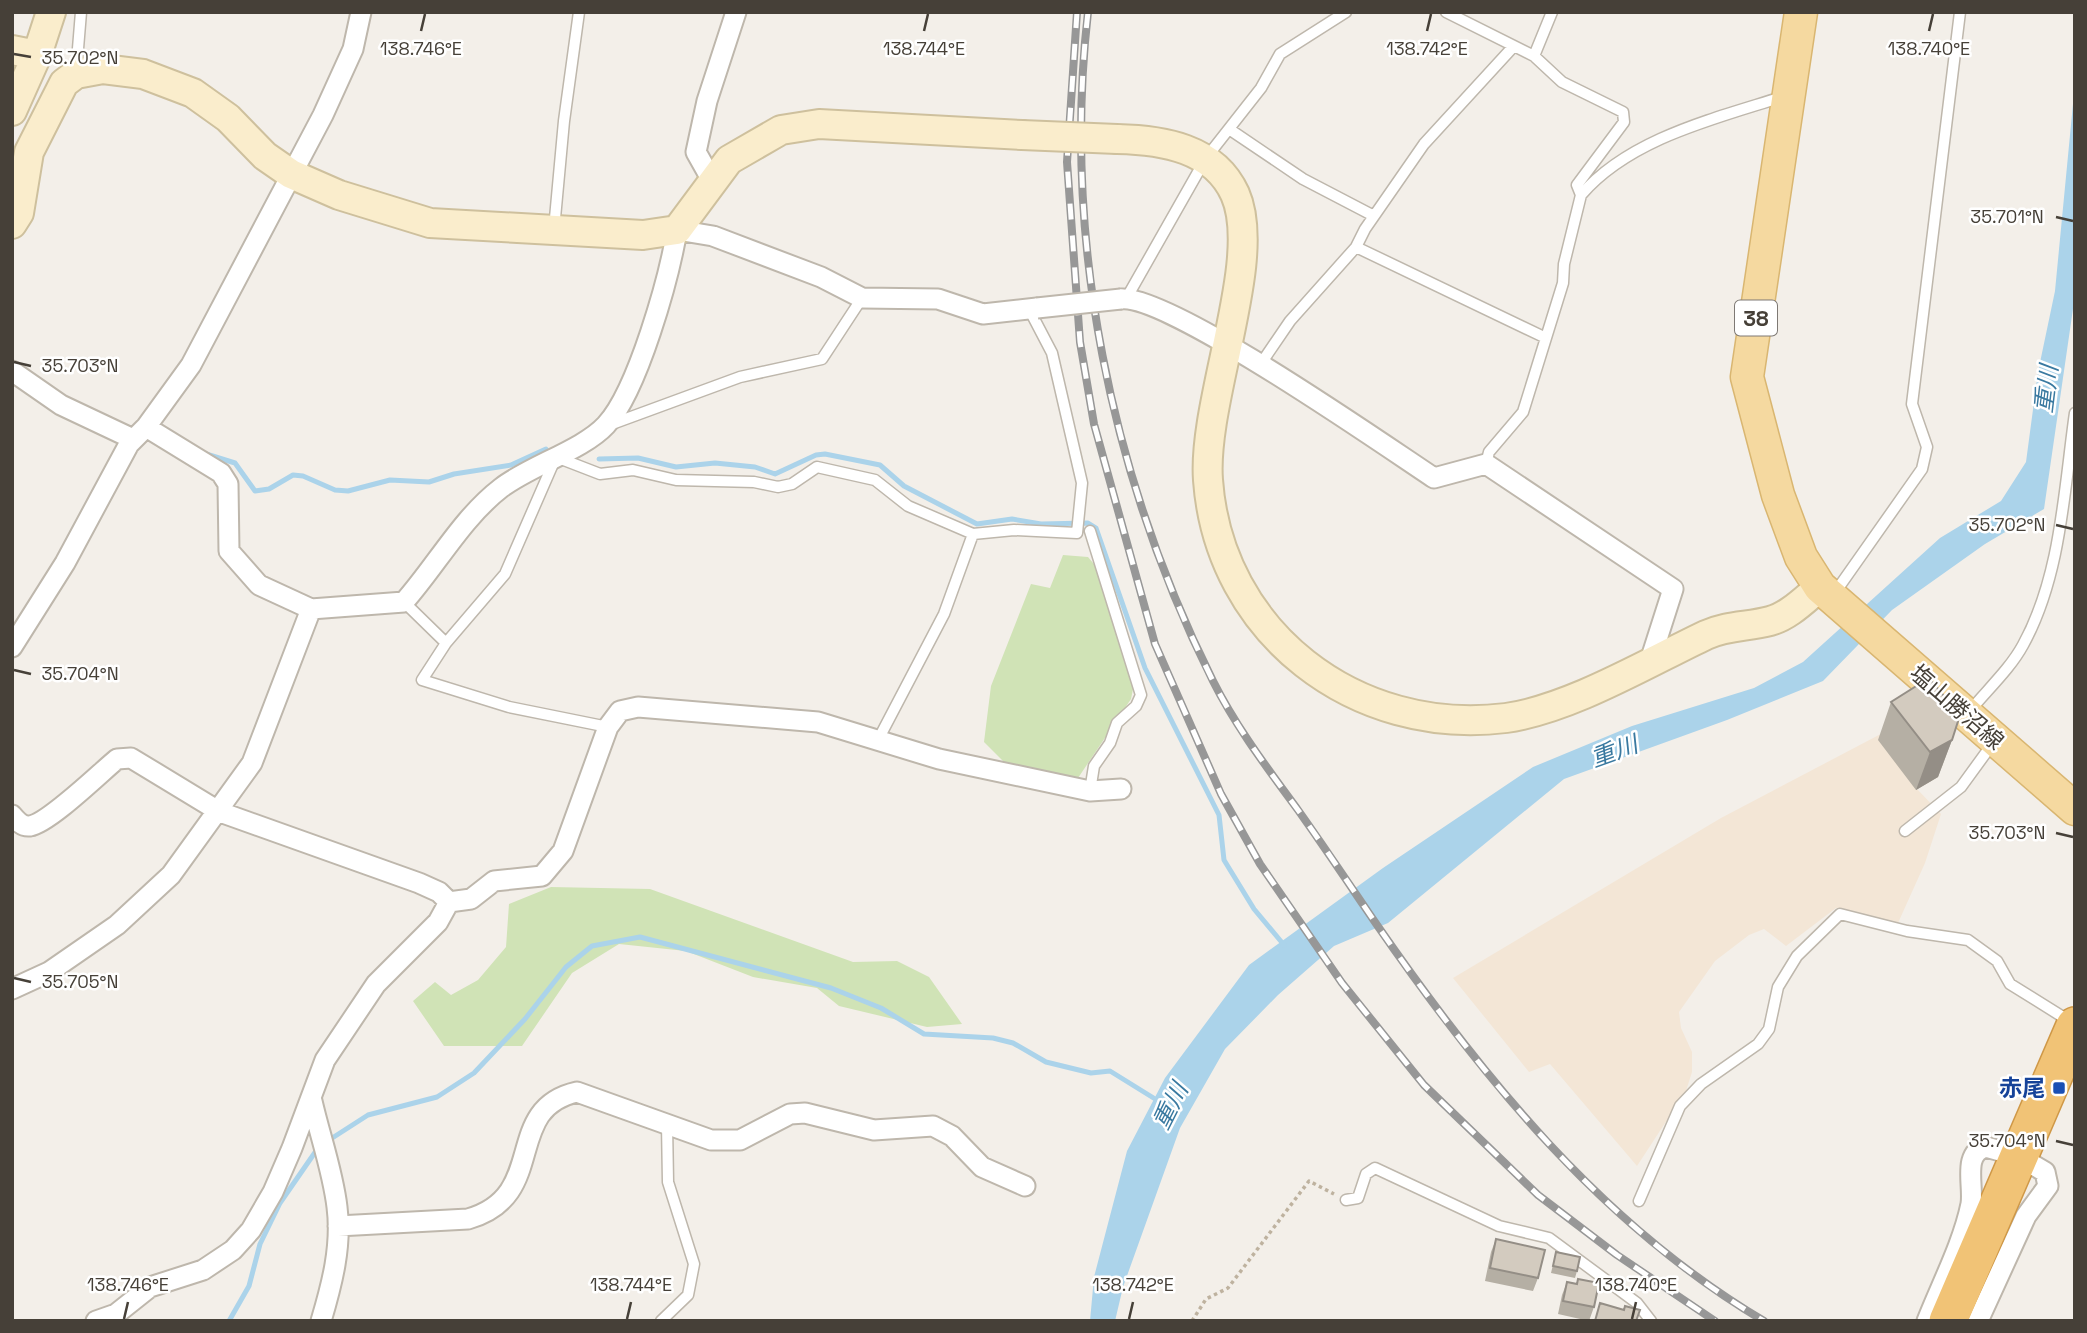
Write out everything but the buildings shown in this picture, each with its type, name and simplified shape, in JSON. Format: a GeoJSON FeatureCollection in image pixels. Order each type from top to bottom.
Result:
{"type":"FeatureCollection","features":[{"type":"Feature","properties":{"kind":"highway"},"geometry":{"type":"LineString","coordinates":[[1948,1321],[2075,1025]]}},
{"type":"Feature","properties":{"kind":"main road","name":"38"},"geometry":{"type":"LineString","coordinates":[[1801,12],[1747,377],[1778,495],[1801,557],[1830,597]]}},
{"type":"Feature","properties":{"kind":"main road","name":"塩山勝沼線"},"geometry":{"type":"LineString","coordinates":[[1830,597],[2075,808]]}},
{"type":"Feature","properties":{"kind":"street"},"geometry":{"type":"LineString","coordinates":[[12,111],[25,53],[51,12]]}},
{"type":"Feature","properties":{"kind":"street"},"geometry":{"type":"LineString","coordinates":[[12,647],[65,563],[139,433],[191,365],[323,116],[353,49],[361,12]]}},
{"type":"Feature","properties":{"kind":"street"},"geometry":{"type":"LineString","coordinates":[[714,184],[696,152],[706,101],[736,12]]}},
{"type":"Feature","properties":{"kind":"street"},"geometry":{"type":"LineString","coordinates":[[12,224],[19,213],[29,152],[64,83],[76,74],[103,69],[143,74],[193,93],[228,118],[265,156],[291,174],[339,195],[430,223],[643,235],[677,230],[713,236],[821,277],[862,298],[939,299],[983,314],[1123,299],[1153,307],[1260,365],[1434,478],[1486,464],[1673,589],[1650,662]]}},
{"type":"Feature","properties":{"kind":"street"},"geometry":{"type":"LineString","coordinates":[[12,372],[61,405],[139,433],[221,473],[228,484],[229,551],[259,585],[310,609],[404,603],[465,525],[500,488],[606,426],[627,394],[670,274],[677,230],[714,184],[729,160],[781,130],[819,124],[1117,139],[1167,144],[1206,158],[1227,180],[1241,214],[1240,264],[1209,432],[1208,479],[1213,516],[1237,584],[1273,634],[1298,659],[1371,704],[1410,714],[1477,720],[1536,711],[1722,628],[1771,621],[1830,597]]}},
{"type":"Feature","properties":{"kind":"street"},"geometry":{"type":"LineString","coordinates":[[12,989],[49,972],[117,925],[171,875],[252,763],[310,609]]}},
{"type":"Feature","properties":{"kind":"street"},"geometry":{"type":"LineString","coordinates":[[449,902],[471,899],[494,881],[542,877],[563,851],[608,727],[620,711],[638,707],[818,722],[939,759],[1090,791],[1121,789]]}},
{"type":"Feature","properties":{"kind":"street"},"geometry":{"type":"LineString","coordinates":[[12,816],[22,825],[31,826],[52,814],[117,759],[131,758],[219,811],[419,883],[439,892],[449,902]]}},
{"type":"Feature","properties":{"kind":"street"},"geometry":{"type":"LineString","coordinates":[[96,1321],[116,1314],[150,1287],[203,1270],[233,1250],[251,1230],[273,1192],[312,1101],[325,1060],[376,984],[438,922],[449,902]]}},
{"type":"Feature","properties":{"kind":"street"},"geometry":{"type":"LineString","coordinates":[[338,1226],[468,1219],[483,1215],[496,1207],[513,1189],[536,1121],[546,1106],[559,1096],[577,1092],[711,1140],[729,1142],[740,1140],[775,1118],[790,1114],[805,1113],[874,1130],[933,1126],[952,1136],[982,1167],[1025,1186]]}},
{"type":"Feature","properties":{"kind":"street"},"geometry":{"type":"LineString","coordinates":[[312,1101],[337,1206],[338,1226],[336,1265],[321,1321]]}},
{"type":"Feature","properties":{"kind":"street"},"geometry":{"type":"LineString","coordinates":[[1927,1321],[1968,1216],[1973,1193],[1970,1168],[1974,1153],[1986,1147],[2018,1156],[2045,1172],[2048,1186],[2026,1216],[1978,1321]]}},
{"type":"Feature","properties":{"kind":"lane"},"geometry":{"type":"LineString","coordinates":[[76,74],[81,12]]}},
{"type":"Feature","properties":{"kind":"lane"},"geometry":{"type":"LineString","coordinates":[[554,229],[564,121],[579,12]]}},
{"type":"Feature","properties":{"kind":"lane"},"geometry":{"type":"LineString","coordinates":[[1123,299],[1206,158],[1261,88],[1280,54],[1346,12]]}},
{"type":"Feature","properties":{"kind":"lane"},"geometry":{"type":"LineString","coordinates":[[1447,12],[1534,56],[1562,82],[1623,112],[1624,122],[1577,185],[1581,195]]}},
{"type":"Feature","properties":{"kind":"lane"},"geometry":{"type":"LineString","coordinates":[[1534,56],[1552,12]]}},
{"type":"Feature","properties":{"kind":"lane"},"geometry":{"type":"LineString","coordinates":[[1830,597],[1922,469],[1927,447],[1912,404],[1960,12]]}},
{"type":"Feature","properties":{"kind":"lane"},"geometry":{"type":"LineString","coordinates":[[1260,365],[1290,321],[1356,247],[1424,144],[1513,47]]}},
{"type":"Feature","properties":{"kind":"lane"},"geometry":{"type":"LineString","coordinates":[[1486,464],[1489,452],[1523,412],[1563,283],[1564,264],[1581,195],[1597,176],[1621,159],[1698,124],[1790,94]]}},
{"type":"Feature","properties":{"kind":"lane"},"geometry":{"type":"LineString","coordinates":[[1229,129],[1303,179],[1374,216]]}},
{"type":"Feature","properties":{"kind":"lane"},"geometry":{"type":"LineString","coordinates":[[1356,247],[1546,338]]}},
{"type":"Feature","properties":{"kind":"lane"},"geometry":{"type":"LineString","coordinates":[[606,426],[740,377],[822,359],[862,298]]}},
{"type":"Feature","properties":{"kind":"lane"},"geometry":{"type":"LineString","coordinates":[[608,727],[509,707],[422,680],[446,643],[505,574],[556,457],[600,474],[633,470],[676,480],[754,482],[778,487],[792,484],[817,467],[875,480],[908,506],[973,534],[1014,530],[1077,533],[1082,483],[1052,353],[1033,308]]}},
{"type":"Feature","properties":{"kind":"lane"},"geometry":{"type":"LineString","coordinates":[[1964,713],[2023,645],[2043,599],[2052,567],[2075,413]]}},
{"type":"Feature","properties":{"kind":"lane"},"geometry":{"type":"LineString","coordinates":[[2062,500],[2075,504]]}},
{"type":"Feature","properties":{"kind":"lane"},"geometry":{"type":"LineString","coordinates":[[1090,531],[1141,695],[1136,706],[1117,723],[1110,743],[1094,766],[1090,791]]}},
{"type":"Feature","properties":{"kind":"lane"},"geometry":{"type":"LineString","coordinates":[[878,740],[944,614],[973,534]]}},
{"type":"Feature","properties":{"kind":"lane"},"geometry":{"type":"LineString","coordinates":[[404,603],[446,643]]}},
{"type":"Feature","properties":{"kind":"lane"},"geometry":{"type":"LineString","coordinates":[[1905,831],[1961,787],[1995,740]]}},
{"type":"Feature","properties":{"kind":"lane"},"geometry":{"type":"LineString","coordinates":[[1639,1201],[1680,1106],[1701,1084],[1758,1044],[1769,1029],[1778,987],[1797,956],[1840,914],[1907,931],[1968,940],[1997,961],[2010,984],[2075,1025]]}},
{"type":"Feature","properties":{"kind":"lane"},"geometry":{"type":"LineString","coordinates":[[661,1321],[688,1295],[694,1264],[668,1182],[667,1124]]}},
{"type":"Feature","properties":{"kind":"lane"},"geometry":{"type":"LineString","coordinates":[[1346,1200],[1358,1198],[1366,1174],[1375,1168],[1499,1226],[1549,1238],[1637,1303],[1651,1321]]}},
{"type":"Feature","properties":{"kind":"path"},"geometry":{"type":"LineString","coordinates":[[1192,1321],[1206,1299],[1228,1288],[1309,1181],[1346,1200]]}},
{"type":"Feature","properties":{"kind":"shaded area"},"geometry":{"type":"Polygon","coordinates":[[[1915,716],[1938,777],[1917,789],[1941,814],[1925,863],[1898,923],[1836,908],[1786,946],[1764,929],[1749,935],[1715,961],[1679,1012],[1681,1028],[1692,1052],[1692,1072],[1686,1091],[1637,1166],[1550,1064],[1529,1072],[1453,978],[1721,818],[1915,716]]]}},
{"type":"Feature","properties":{"kind":"green space"},"geometry":{"type":"Polygon","coordinates":[[[1063,555],[1088,557],[1099,570],[1134,684],[1131,699],[1076,781],[1009,767],[984,742],[991,686],[1031,584],[1050,588],[1063,555]]]}},
{"type":"Feature","properties":{"kind":"green space"},"geometry":{"type":"Polygon","coordinates":[[[551,887],[650,889],[853,962],[897,961],[929,977],[962,1024],[927,1027],[839,1006],[817,988],[753,977],[686,951],[619,944],[572,973],[522,1046],[444,1046],[413,1001],[435,982],[451,995],[478,980],[506,947],[509,904],[551,887]]]}},
{"type":"Feature","properties":{"kind":"water","name":"重川"},"geometry":{"type":"Polygon","coordinates":[[[2075,83],[2075,295],[2044,509],[1985,544],[1892,610],[1823,681],[1727,720],[1564,779],[1388,923],[1334,946],[1278,995],[1225,1049],[1180,1128],[1123,1287],[1115,1321],[1090,1321],[1094,1277],[1127,1151],[1165,1078],[1249,965],[1383,868],[1533,767],[1632,726],[1754,688],[1803,662],[1940,538],[2001,501],[2026,462],[2038,372],[2055,291],[2075,83]]]}},
{"type":"Feature","properties":{"kind":"waterway"},"geometry":{"type":"LineString","coordinates":[[203,453],[235,463],[255,491],[269,489],[293,475],[303,476],[335,490],[348,491],[390,480],[429,482],[454,474],[511,465],[546,449]]}},
{"type":"Feature","properties":{"kind":"waterway"},"geometry":{"type":"LineString","coordinates":[[599,459],[638,458],[676,467],[715,463],[755,467],[775,474],[816,455],[825,454],[880,465],[904,486],[977,524],[1012,519],[1041,524],[1088,523],[1096,528],[1145,668],[1219,815],[1224,860],[1254,909],[1284,945]]}},
{"type":"Feature","properties":{"kind":"waterway","name":"重川"},"geometry":{"type":"LineString","coordinates":[[326,1142],[368,1115],[437,1097],[474,1073],[525,1019],[566,967],[592,946],[640,937],[831,988],[881,1008],[924,1034],[993,1038],[1013,1043],[1046,1062],[1091,1073],[1110,1071],[1160,1102]]}},
{"type":"Feature","properties":{"kind":"waterway"},"geometry":{"type":"LineString","coordinates":[[229,1321],[249,1286],[260,1244],[280,1203],[318,1148]]}},
{"type":"Feature","properties":{"kind":"railway"},"geometry":{"type":"LineString","coordinates":[[1077,12],[1067,162],[1080,342],[1094,424],[1155,644],[1221,794],[1260,864],[1342,983],[1424,1085],[1538,1195],[1617,1255],[1715,1321]]}},
{"type":"Feature","properties":{"kind":"railway"},"geometry":{"type":"LineString","coordinates":[[1088,12],[1082,98],[1082,184],[1089,270],[1102,356],[1122,440],[1147,522],[1177,603],[1213,681],[1253,747],[1417,982],[1503,1092],[1598,1194],[1650,1240],[1705,1283],[1764,1321]]}},
{"type":"Feature","properties":{"kind":"place","name":"赤尾"},"geometry":{"type":"Point","coordinates":[2059,1088]}}]}
